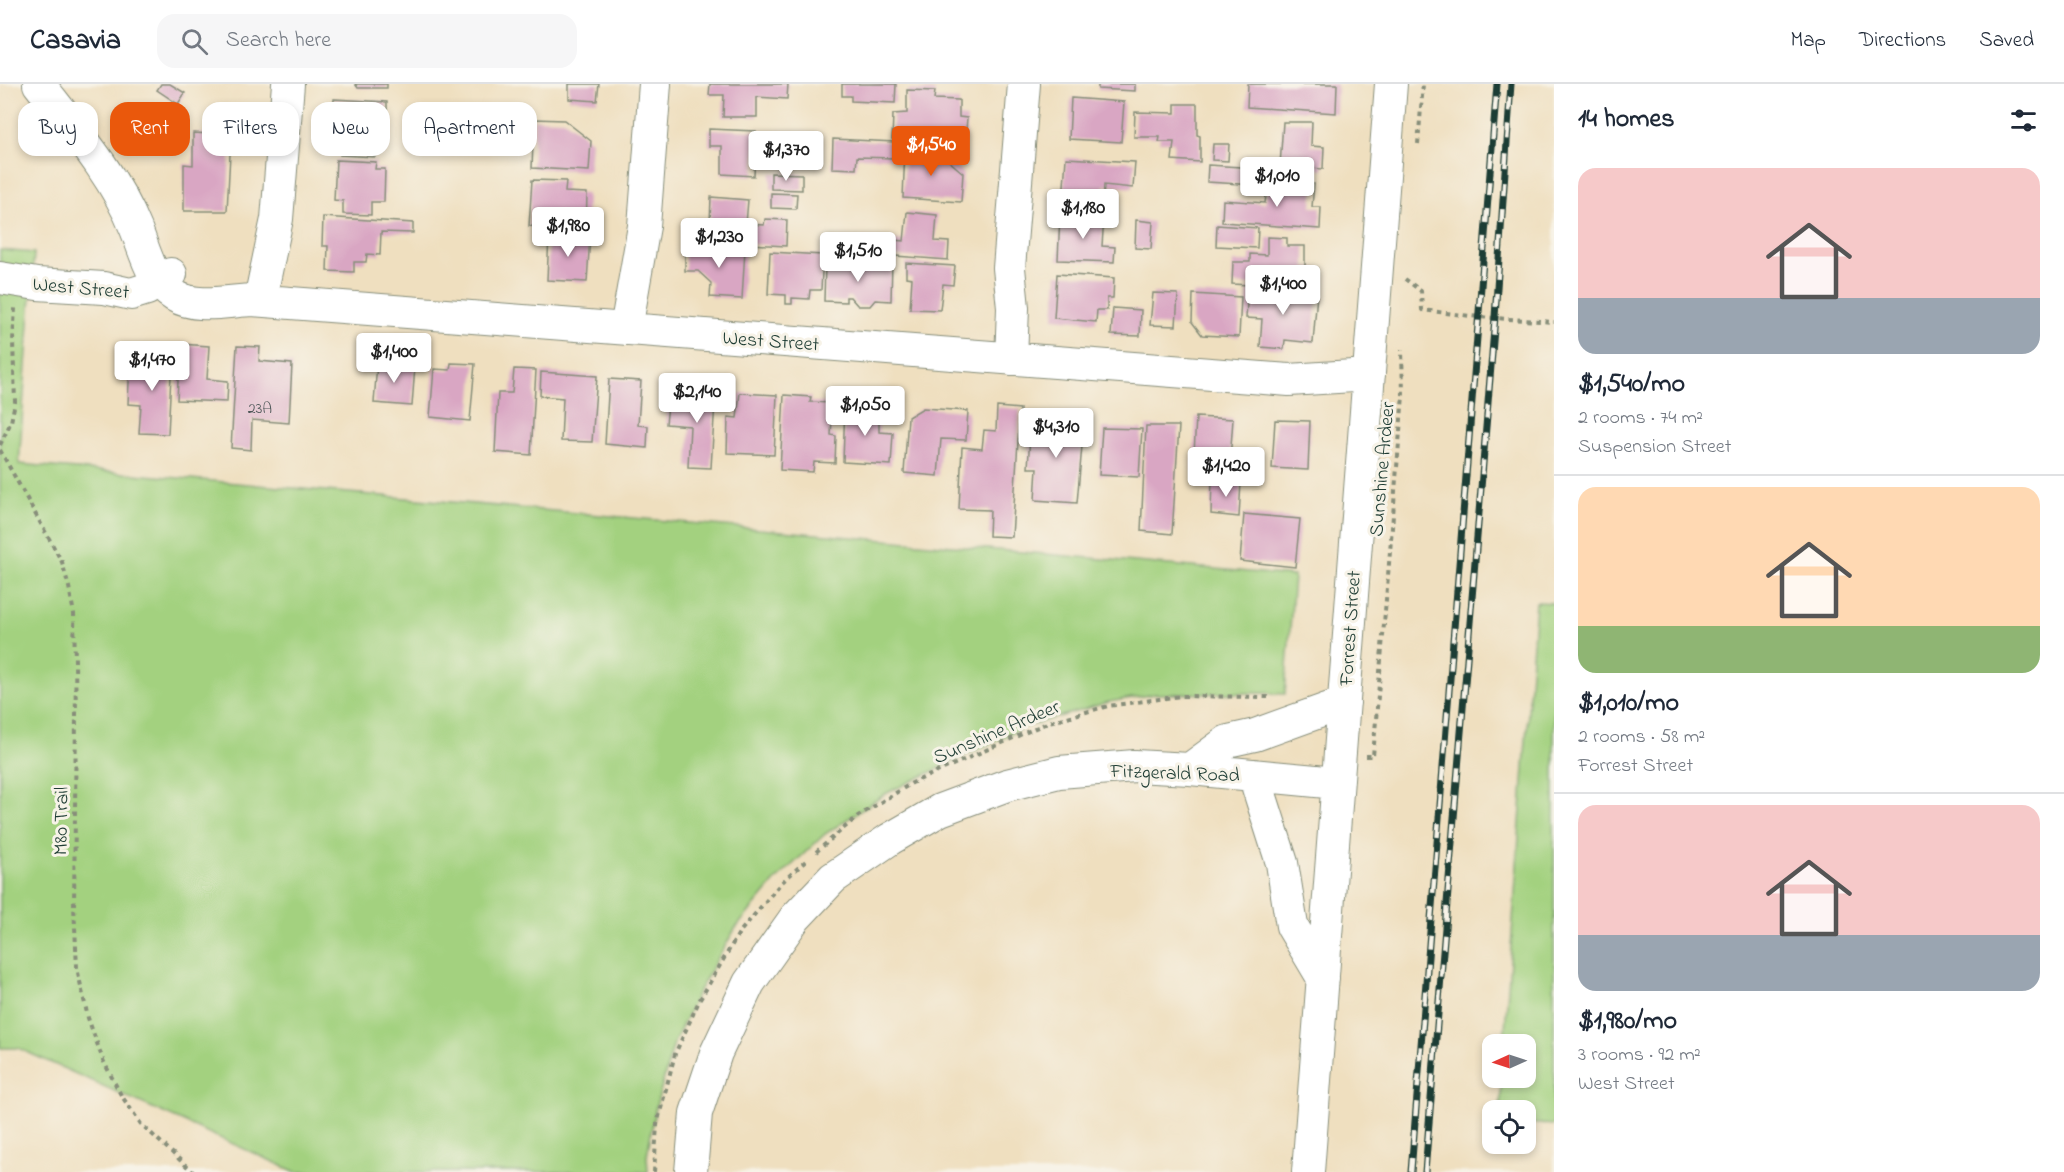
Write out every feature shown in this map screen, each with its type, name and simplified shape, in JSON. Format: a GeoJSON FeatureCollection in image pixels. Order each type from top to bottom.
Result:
{"type":"FeatureCollection","features":[{"type":"Feature","properties":{"kind":"street"},"geometry":{"type":"LineString","coordinates":[[39,84],[98,159],[120,176],[142,205],[164,262],[165,278]]}},
{"type":"Feature","properties":{"kind":"street"},"geometry":{"type":"LineString","coordinates":[[265,301],[278,219],[288,84]]}},
{"type":"Feature","properties":{"kind":"street"},"geometry":{"type":"LineString","coordinates":[[638,329],[655,84]]}},
{"type":"Feature","properties":{"kind":"street"},"geometry":{"type":"LineString","coordinates":[[1001,358],[1013,308],[1009,268],[1023,84]]}},
{"type":"Feature","properties":{"kind":"street","name":"Forrest Street"},"geometry":{"type":"LineString","coordinates":[[1308,1172],[1391,84]]}},
{"type":"Feature","properties":{"kind":"street","name":"West Street"},"geometry":{"type":"LineString","coordinates":[[8,280],[104,288],[131,294],[147,289],[165,278],[194,287],[265,301],[1368,387]]}},
{"type":"Feature","properties":{"kind":"street"},"geometry":{"type":"LineString","coordinates":[[1190,769],[1228,741],[1255,735],[1344,703]]}},
{"type":"Feature","properties":{"kind":"street","name":"Fitzgerald Road"},"geometry":{"type":"LineString","coordinates":[[691,1172],[696,1113],[716,1053],[749,982],[795,918],[833,878],[890,838],[940,810],[1007,785],[1059,772],[1135,766],[1254,775],[1339,769]]}},
{"type":"Feature","properties":{"kind":"street"},"geometry":{"type":"LineString","coordinates":[[1254,775],[1282,863],[1292,926],[1323,978]]}},
{"type":"Feature","properties":{"kind":"path"},"geometry":{"type":"LineString","coordinates":[[1417,153],[1423,84]]}},
{"type":"Feature","properties":{"kind":"path"},"geometry":{"type":"LineString","coordinates":[[1404,289],[1406,267]]}},
{"type":"Feature","properties":{"kind":"path"},"geometry":{"type":"LineString","coordinates":[[1405,279],[1421,291],[1422,310],[1479,317],[1554,322]]}},
{"type":"Feature","properties":{"kind":"path"},"geometry":{"type":"LineString","coordinates":[[0,445],[11,422],[15,402],[8,280]]}},
{"type":"Feature","properties":{"kind":"path","name":"Sunshine Ardeer"},"geometry":{"type":"LineString","coordinates":[[1339,769],[1373,756],[1403,395],[1402,340]]}},
{"type":"Feature","properties":{"kind":"path","name":"M80 Trail"},"geometry":{"type":"LineString","coordinates":[[0,450],[62,562],[74,614],[76,701],[74,906],[77,968],[88,1018],[103,1060],[141,1124],[193,1172]]}},
{"type":"Feature","properties":{"kind":"path","name":"Sunshine Ardeer"},"geometry":{"type":"LineString","coordinates":[[654,1172],[657,1124],[675,1054],[699,1000],[739,933],[781,883],[858,816],[912,783],[1049,722],[1108,706],[1181,696],[1268,697],[1277,703],[1283,725]]}},
{"type":"Feature","properties":{"kind":"green space"},"geometry":{"type":"Polygon","coordinates":[[[0,250],[34,253],[19,464],[1294,576],[1285,694],[1155,694],[1109,702],[1025,727],[887,793],[825,834],[776,880],[735,929],[698,992],[674,1043],[655,1110],[647,1156],[648,1172],[296,1172],[18,1048],[0,1048],[0,250]]]}},
{"type":"Feature","properties":{"kind":"green space"},"geometry":{"type":"Polygon","coordinates":[[[1536,602],[1554,603],[1554,1125],[1536,1124],[1536,1100],[1501,1100],[1501,1088],[1536,1088],[1536,1034],[1505,1034],[1536,602]]]}},
{"type":"Feature","properties":{"kind":"building"},"geometry":{"type":"Polygon","coordinates":[[[161,84],[170,84],[185,93],[179,102],[175,102],[157,90],[161,84]]]}},
{"type":"Feature","properties":{"kind":"building"},"geometry":{"type":"Polygon","coordinates":[[[355,84],[387,84],[387,88],[358,88],[355,84]]]}},
{"type":"Feature","properties":{"kind":"building"},"geometry":{"type":"Polygon","coordinates":[[[569,84],[599,84],[597,101],[569,99],[569,84]]]}},
{"type":"Feature","properties":{"kind":"building"},"geometry":{"type":"Polygon","coordinates":[[[710,84],[788,84],[787,99],[757,97],[757,117],[723,117],[724,95],[709,95],[710,84]]]}},
{"type":"Feature","properties":{"kind":"building"},"geometry":{"type":"Polygon","coordinates":[[[842,84],[896,84],[895,103],[851,101],[851,96],[842,96],[842,84]]]}},
{"type":"Feature","properties":{"kind":"building"},"geometry":{"type":"Polygon","coordinates":[[[1098,84],[1135,84],[1135,91],[1098,89],[1098,84]]]}},
{"type":"Feature","properties":{"kind":"building"},"geometry":{"type":"Polygon","coordinates":[[[1248,84],[1337,84],[1336,113],[1247,107],[1248,84]]]}},
{"type":"Feature","properties":{"kind":"building"},"geometry":{"type":"Polygon","coordinates":[[[907,90],[935,91],[934,99],[959,100],[959,117],[967,118],[965,143],[892,139],[893,114],[907,113],[907,90]]]}},
{"type":"Feature","properties":{"kind":"building"},"geometry":{"type":"Polygon","coordinates":[[[1071,98],[1124,102],[1121,142],[1069,139],[1071,98]]]}},
{"type":"Feature","properties":{"kind":"building"},"geometry":{"type":"Polygon","coordinates":[[[334,99],[387,102],[334,102],[334,99]]]}},
{"type":"Feature","properties":{"kind":"building"},"geometry":{"type":"Polygon","coordinates":[[[1175,104],[1197,104],[1200,162],[1172,160],[1174,142],[1159,142],[1160,137],[1134,137],[1135,112],[1175,113],[1175,104]]]}},
{"type":"Feature","properties":{"kind":"building"},"geometry":{"type":"Polygon","coordinates":[[[537,119],[564,120],[591,141],[589,171],[532,168],[532,156],[537,156],[537,119]]]}},
{"type":"Feature","properties":{"kind":"building"},"geometry":{"type":"Polygon","coordinates":[[[1283,122],[1312,122],[1311,146],[1324,147],[1323,169],[1280,166],[1283,122]]]}},
{"type":"Feature","properties":{"kind":"building"},"geometry":{"type":"Polygon","coordinates":[[[709,129],[756,131],[754,176],[722,174],[722,146],[709,146],[709,129]]]}},
{"type":"Feature","properties":{"kind":"building"},"geometry":{"type":"Polygon","coordinates":[[[193,133],[202,133],[202,156],[230,156],[227,211],[184,211],[184,164],[193,165],[193,133]]]}},
{"type":"Feature","properties":{"kind":"building"},"geometry":{"type":"Polygon","coordinates":[[[833,139],[895,142],[894,158],[857,157],[856,169],[832,168],[833,139]]]}},
{"type":"Feature","properties":{"kind":"building"},"geometry":{"type":"Polygon","coordinates":[[[1213,144],[1229,144],[1228,161],[1212,160],[1213,144]]]}},
{"type":"Feature","properties":{"kind":"building"},"geometry":{"type":"Polygon","coordinates":[[[905,148],[935,149],[963,173],[961,202],[903,198],[905,148]]]}},
{"type":"Feature","properties":{"kind":"building"},"geometry":{"type":"Polygon","coordinates":[[[1066,158],[1135,162],[1133,188],[1104,185],[1103,202],[1063,200],[1066,158]]]}},
{"type":"Feature","properties":{"kind":"building"},"geometry":{"type":"Polygon","coordinates":[[[336,160],[376,162],[375,169],[385,169],[384,202],[371,202],[371,215],[343,214],[343,201],[334,200],[336,160]]]}},
{"type":"Feature","properties":{"kind":"building"},"geometry":{"type":"Polygon","coordinates":[[[1208,165],[1257,168],[1256,185],[1207,182],[1208,165]]]}},
{"type":"Feature","properties":{"kind":"building"},"geometry":{"type":"Polygon","coordinates":[[[771,173],[802,174],[802,190],[771,189],[771,173]]]}},
{"type":"Feature","properties":{"kind":"building"},"geometry":{"type":"Polygon","coordinates":[[[532,180],[566,181],[565,192],[587,193],[586,230],[529,226],[532,180]]]}},
{"type":"Feature","properties":{"kind":"building"},"geometry":{"type":"Polygon","coordinates":[[[1268,182],[1314,184],[1312,207],[1321,207],[1320,229],[1222,222],[1223,200],[1265,203],[1268,182]]]}},
{"type":"Feature","properties":{"kind":"building"},"geometry":{"type":"Polygon","coordinates":[[[771,193],[797,194],[796,209],[771,208],[771,193]]]}},
{"type":"Feature","properties":{"kind":"building"},"geometry":{"type":"Polygon","coordinates":[[[711,197],[748,200],[746,224],[764,225],[765,219],[787,220],[786,246],[697,241],[698,223],[710,223],[711,197]]]}},
{"type":"Feature","properties":{"kind":"building"},"geometry":{"type":"Polygon","coordinates":[[[907,212],[937,215],[935,241],[949,242],[948,260],[882,255],[882,239],[904,241],[907,212]]]}},
{"type":"Feature","properties":{"kind":"building"},"geometry":{"type":"Polygon","coordinates":[[[1060,215],[1104,217],[1102,246],[1115,247],[1114,262],[1058,260],[1060,215]]]}},
{"type":"Feature","properties":{"kind":"building"},"geometry":{"type":"Polygon","coordinates":[[[323,217],[413,223],[413,233],[381,232],[380,255],[367,254],[366,262],[354,262],[354,272],[327,271],[328,246],[322,246],[323,217]]]}},
{"type":"Feature","properties":{"kind":"building"},"geometry":{"type":"Polygon","coordinates":[[[1136,220],[1153,222],[1151,249],[1135,248],[1136,220]]]}},
{"type":"Feature","properties":{"kind":"building"},"geometry":{"type":"Polygon","coordinates":[[[1217,225],[1258,228],[1257,248],[1216,246],[1217,225]]]}},
{"type":"Feature","properties":{"kind":"building"},"geometry":{"type":"Polygon","coordinates":[[[549,234],[590,236],[587,282],[547,280],[549,234]]]}},
{"type":"Feature","properties":{"kind":"building"},"geometry":{"type":"Polygon","coordinates":[[[1267,237],[1287,238],[1287,246],[1305,246],[1305,267],[1317,268],[1316,289],[1232,284],[1233,262],[1250,262],[1250,254],[1267,255],[1267,237]]]}},
{"type":"Feature","properties":{"kind":"building"},"geometry":{"type":"Polygon","coordinates":[[[685,247],[745,249],[742,299],[710,297],[711,283],[698,271],[685,271],[685,247]]]}},
{"type":"Feature","properties":{"kind":"building"},"geometry":{"type":"Polygon","coordinates":[[[770,252],[823,255],[821,290],[810,290],[809,299],[792,298],[792,304],[786,304],[786,295],[768,294],[770,252]]]}},
{"type":"Feature","properties":{"kind":"building"},"geometry":{"type":"Polygon","coordinates":[[[879,261],[892,262],[891,301],[875,300],[870,306],[858,306],[850,297],[846,297],[846,302],[824,301],[825,264],[879,267],[879,261]]]}},
{"type":"Feature","properties":{"kind":"building"},"geometry":{"type":"Polygon","coordinates":[[[906,263],[955,266],[953,285],[943,284],[940,310],[910,309],[912,278],[906,277],[906,263]]]}},
{"type":"Feature","properties":{"kind":"building"},"geometry":{"type":"Polygon","coordinates":[[[1057,274],[1114,278],[1113,298],[1107,298],[1107,310],[1097,310],[1096,322],[1054,318],[1057,274]]]}},
{"type":"Feature","properties":{"kind":"building"},"geometry":{"type":"Polygon","coordinates":[[[1248,288],[1317,294],[1313,343],[1285,340],[1284,349],[1260,347],[1262,319],[1246,318],[1248,288]]]}},
{"type":"Feature","properties":{"kind":"building"},"geometry":{"type":"Polygon","coordinates":[[[1153,293],[1178,294],[1176,326],[1150,325],[1153,293]]]}},
{"type":"Feature","properties":{"kind":"building"},"geometry":{"type":"Polygon","coordinates":[[[1193,294],[1241,297],[1239,337],[1202,335],[1192,322],[1193,294]]]}},
{"type":"Feature","properties":{"kind":"building"},"geometry":{"type":"Polygon","coordinates":[[[1113,308],[1141,310],[1140,336],[1111,335],[1113,308]]]}},
{"type":"Feature","properties":{"kind":"building"},"geometry":{"type":"Polygon","coordinates":[[[180,344],[209,346],[207,379],[228,381],[227,402],[177,400],[180,344]]]}},
{"type":"Feature","properties":{"kind":"building"},"geometry":{"type":"Polygon","coordinates":[[[237,346],[260,347],[259,361],[292,364],[289,423],[252,420],[251,450],[231,448],[237,346]]]}},
{"type":"Feature","properties":{"kind":"building"},"geometry":{"type":"Polygon","coordinates":[[[144,354],[172,356],[168,434],[139,433],[141,405],[128,404],[130,361],[143,362],[144,354]]]}},
{"type":"Feature","properties":{"kind":"building"},"geometry":{"type":"Polygon","coordinates":[[[377,363],[415,366],[412,406],[374,403],[377,363]]]}},
{"type":"Feature","properties":{"kind":"building"},"geometry":{"type":"Polygon","coordinates":[[[451,363],[475,364],[470,421],[430,417],[434,369],[450,370],[451,363]]]}},
{"type":"Feature","properties":{"kind":"building"},"geometry":{"type":"Polygon","coordinates":[[[514,369],[536,370],[531,455],[495,452],[498,393],[512,393],[514,369]]]}},
{"type":"Feature","properties":{"kind":"building"},"geometry":{"type":"Polygon","coordinates":[[[541,372],[597,376],[592,442],[561,441],[563,398],[540,396],[541,372]]]}},
{"type":"Feature","properties":{"kind":"building"},"geometry":{"type":"Polygon","coordinates":[[[609,379],[641,381],[638,425],[648,426],[647,448],[605,444],[609,379]]]}},
{"type":"Feature","properties":{"kind":"building"},"geometry":{"type":"Polygon","coordinates":[[[693,384],[716,385],[711,468],[688,467],[690,426],[666,424],[668,405],[692,406],[693,384]]]}},
{"type":"Feature","properties":{"kind":"building"},"geometry":{"type":"Polygon","coordinates":[[[740,393],[777,395],[774,455],[727,453],[728,417],[737,418],[740,393]]]}},
{"type":"Feature","properties":{"kind":"building"},"geometry":{"type":"Polygon","coordinates":[[[784,395],[811,397],[810,402],[833,403],[831,435],[836,436],[835,463],[814,462],[813,472],[780,470],[784,395]]]}},
{"type":"Feature","properties":{"kind":"building"},"geometry":{"type":"Polygon","coordinates":[[[845,403],[867,405],[866,412],[879,412],[879,432],[893,433],[891,465],[843,462],[845,403]]]}},
{"type":"Feature","properties":{"kind":"building"},"geometry":{"type":"Polygon","coordinates":[[[997,407],[1020,409],[1012,537],[989,536],[990,510],[959,509],[962,447],[982,449],[984,430],[996,431],[997,407]]]}},
{"type":"Feature","properties":{"kind":"building"},"geometry":{"type":"Polygon","coordinates":[[[923,408],[968,411],[966,440],[941,439],[938,476],[904,473],[908,417],[923,408]]]}},
{"type":"Feature","properties":{"kind":"building"},"geometry":{"type":"Polygon","coordinates":[[[1196,417],[1233,419],[1229,474],[1193,472],[1196,417]]]}},
{"type":"Feature","properties":{"kind":"building"},"geometry":{"type":"Polygon","coordinates":[[[1031,418],[1084,423],[1077,503],[1035,500],[1037,468],[1028,468],[1031,418]]]}},
{"type":"Feature","properties":{"kind":"building"},"geometry":{"type":"Polygon","coordinates":[[[1275,420],[1310,421],[1308,470],[1272,468],[1275,420]]]}},
{"type":"Feature","properties":{"kind":"building"},"geometry":{"type":"Polygon","coordinates":[[[1146,426],[1179,426],[1172,534],[1141,531],[1146,426]]]}},
{"type":"Feature","properties":{"kind":"building"},"geometry":{"type":"Polygon","coordinates":[[[1102,428],[1142,429],[1139,477],[1099,475],[1102,428]]]}},
{"type":"Feature","properties":{"kind":"building"},"geometry":{"type":"Polygon","coordinates":[[[1212,480],[1241,482],[1239,517],[1211,514],[1212,480]]]}},
{"type":"Feature","properties":{"kind":"building"},"geometry":{"type":"Polygon","coordinates":[[[1244,514],[1300,519],[1295,567],[1240,561],[1244,514]]]}},
{"type":"Feature","properties":{"kind":"railway"},"geometry":{"type":"LineString","coordinates":[[1411,1172],[1497,84]]}},
{"type":"Feature","properties":{"kind":"railway"},"geometry":{"type":"LineString","coordinates":[[1425,1172],[1495,317],[1511,84]]}}]}
